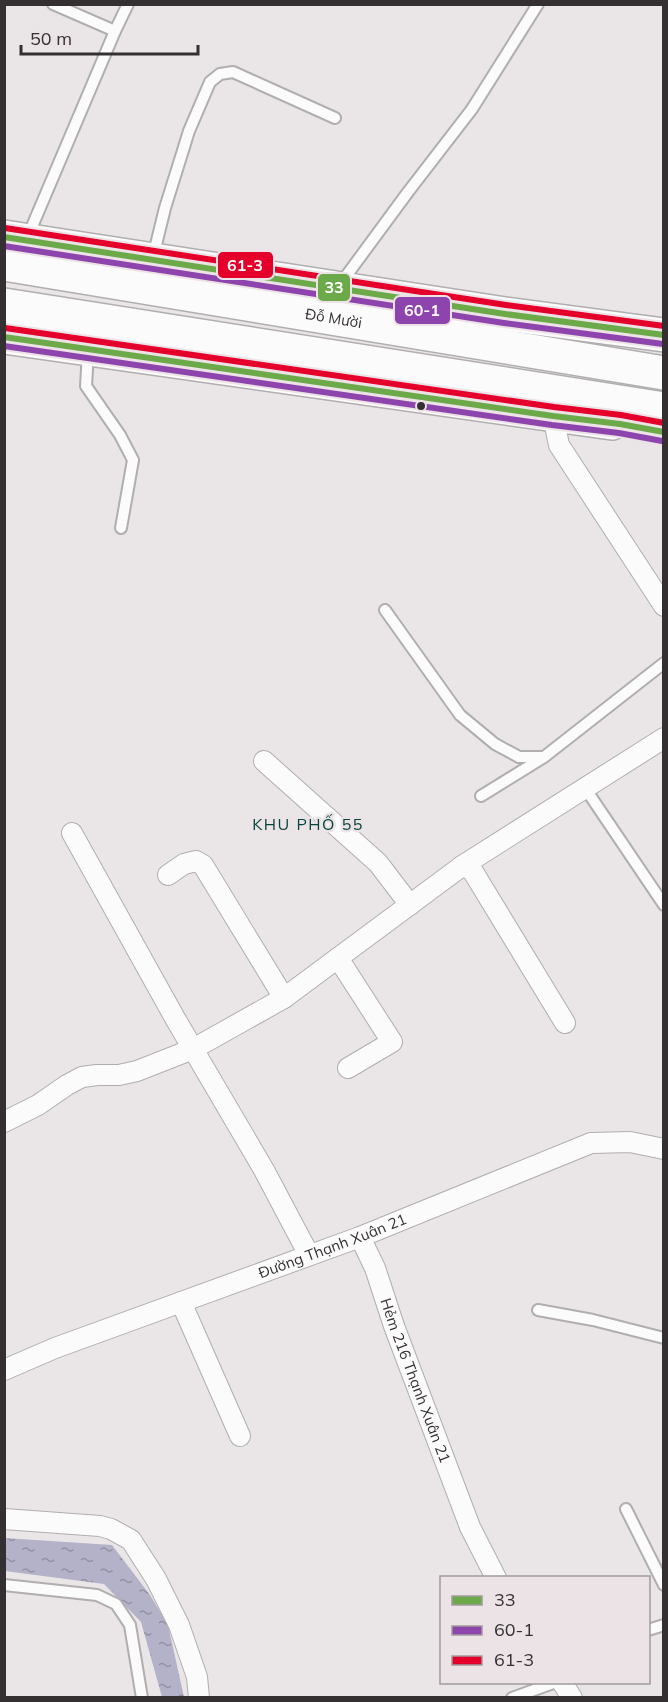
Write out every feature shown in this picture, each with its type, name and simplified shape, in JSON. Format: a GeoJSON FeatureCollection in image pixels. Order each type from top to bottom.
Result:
{"type":"FeatureCollection","features":[{"type":"Feature","properties":{"kind":"highway","name":"Đỗ Mười"},"geometry":{"type":"LineString","coordinates":[[15,239],[149,274]]}},
{"type":"Feature","properties":{"kind":"highway","name":"Đỗ Mười"},"geometry":{"type":"LineString","coordinates":[[4,264],[149,274],[336,303],[663,373]]}},
{"type":"Feature","properties":{"kind":"highway","name":"Đỗ Mười"},"geometry":{"type":"LineString","coordinates":[[336,303],[505,314],[663,335]]}},
{"type":"Feature","properties":{"kind":"highway"},"geometry":{"type":"LineString","coordinates":[[4,305],[553,404],[620,424],[663,432]]}},
{"type":"Feature","properties":{"kind":"highway"},"geometry":{"type":"LineString","coordinates":[[4,337],[553,404],[663,409]]}},
{"type":"Feature","properties":{"kind":"street"},"geometry":{"type":"LineString","coordinates":[[553,404],[559,445],[663,606]]}},
{"type":"Feature","properties":{"kind":"street"},"geometry":{"type":"LineString","coordinates":[[4,1122],[38,1105],[82,1077],[119,1075],[137,1071],[193,1049],[284,998],[462,866],[663,738]]}},
{"type":"Feature","properties":{"kind":"street"},"geometry":{"type":"LineString","coordinates":[[264,761],[378,862],[410,904]]}},
{"type":"Feature","properties":{"kind":"street"},"geometry":{"type":"LineString","coordinates":[[72,833],[264,1170],[309,1256]]}},
{"type":"Feature","properties":{"kind":"street"},"geometry":{"type":"LineString","coordinates":[[168,875],[184,864],[196,861],[203,865],[284,998]]}},
{"type":"Feature","properties":{"kind":"street"},"geometry":{"type":"LineString","coordinates":[[462,866],[472,870],[564,1023]]}},
{"type":"Feature","properties":{"kind":"street"},"geometry":{"type":"LineString","coordinates":[[338,958],[392,1042],[348,1068]]}},
{"type":"Feature","properties":{"kind":"street","name":"Đường Thạnh Xuân 21"},"geometry":{"type":"LineString","coordinates":[[4,1370],[55,1348],[360,1237],[591,1143],[630,1142],[663,1149]]}},
{"type":"Feature","properties":{"kind":"street","name":"Hẻm 216 Thạnh Xuân 21"},"geometry":{"type":"LineString","coordinates":[[360,1237],[375,1268],[394,1326],[470,1527],[495,1576]]}},
{"type":"Feature","properties":{"kind":"street"},"geometry":{"type":"LineString","coordinates":[[181,1302],[240,1436]]}},
{"type":"Feature","properties":{"kind":"street"},"geometry":{"type":"LineString","coordinates":[[4,1519],[99,1526],[111,1529],[131,1540],[156,1579],[179,1625],[197,1677],[199,1698]]}},
{"type":"Feature","properties":{"kind":"street"},"geometry":{"type":"LineString","coordinates":[[563,1684],[572,1698]]}},
{"type":"Feature","properties":{"kind":"lane"},"geometry":{"type":"LineString","coordinates":[[53,4],[115,31]]}},
{"type":"Feature","properties":{"kind":"lane"},"geometry":{"type":"LineString","coordinates":[[15,239],[128,4]]}},
{"type":"Feature","properties":{"kind":"lane"},"geometry":{"type":"LineString","coordinates":[[336,303],[408,192],[472,109],[538,4]]}},
{"type":"Feature","properties":{"kind":"lane"},"geometry":{"type":"LineString","coordinates":[[149,274],[165,208],[189,131],[210,82],[220,74],[232,72],[335,118]]}},
{"type":"Feature","properties":{"kind":"lane"},"geometry":{"type":"LineString","coordinates":[[88,349],[86,386],[120,435],[133,460],[121,528]]}},
{"type":"Feature","properties":{"kind":"lane"},"geometry":{"type":"LineString","coordinates":[[385,610],[460,715],[495,744],[519,757],[544,757]]}},
{"type":"Feature","properties":{"kind":"lane"},"geometry":{"type":"LineString","coordinates":[[481,796],[544,757],[663,663]]}},
{"type":"Feature","properties":{"kind":"lane"},"geometry":{"type":"LineString","coordinates":[[585,788],[663,904]]}},
{"type":"Feature","properties":{"kind":"lane"},"geometry":{"type":"LineString","coordinates":[[538,1310],[593,1320],[663,1338]]}},
{"type":"Feature","properties":{"kind":"lane"},"geometry":{"type":"LineString","coordinates":[[626,1509],[663,1585]]}},
{"type":"Feature","properties":{"kind":"lane"},"geometry":{"type":"LineString","coordinates":[[4,1585],[97,1595],[116,1604],[130,1624],[142,1698]]}},
{"type":"Feature","properties":{"kind":"lane"},"geometry":{"type":"LineString","coordinates":[[512,1698],[553,1684]]}},
{"type":"Feature","properties":{"kind":"water"},"geometry":{"type":"Polygon","coordinates":[[[4,1538],[112,1545],[150,1595],[168,1625],[184,1697],[162,1697],[141,1622],[104,1584],[5,1571],[4,1538]]]}},
{"type":"Feature","properties":{"kind":"transit line","name":"61-3"},"geometry":{"type":"LineString","coordinates":[[5,228],[506,305],[664,326]]}},
{"type":"Feature","properties":{"kind":"transit line","name":"33"},"geometry":{"type":"LineString","coordinates":[[4,237],[505,314],[664,335]]}},
{"type":"Feature","properties":{"kind":"transit line","name":"60-1"},"geometry":{"type":"LineString","coordinates":[[4,246],[504,323],[663,344]]}},
{"type":"Feature","properties":{"kind":"transit line","name":"61-3"},"geometry":{"type":"LineString","coordinates":[[5,328],[664,423]]}},
{"type":"Feature","properties":{"kind":"transit line","name":"33"},"geometry":{"type":"LineString","coordinates":[[4,337],[664,432]]}},
{"type":"Feature","properties":{"kind":"transit line","name":"60-1"},"geometry":{"type":"LineString","coordinates":[[4,346],[662,441]]}},
{"type":"Feature","properties":{"kind":"district","name":"KHU PHỐ 55"},"geometry":{"type":"Point","coordinates":[308,824]}}]}
